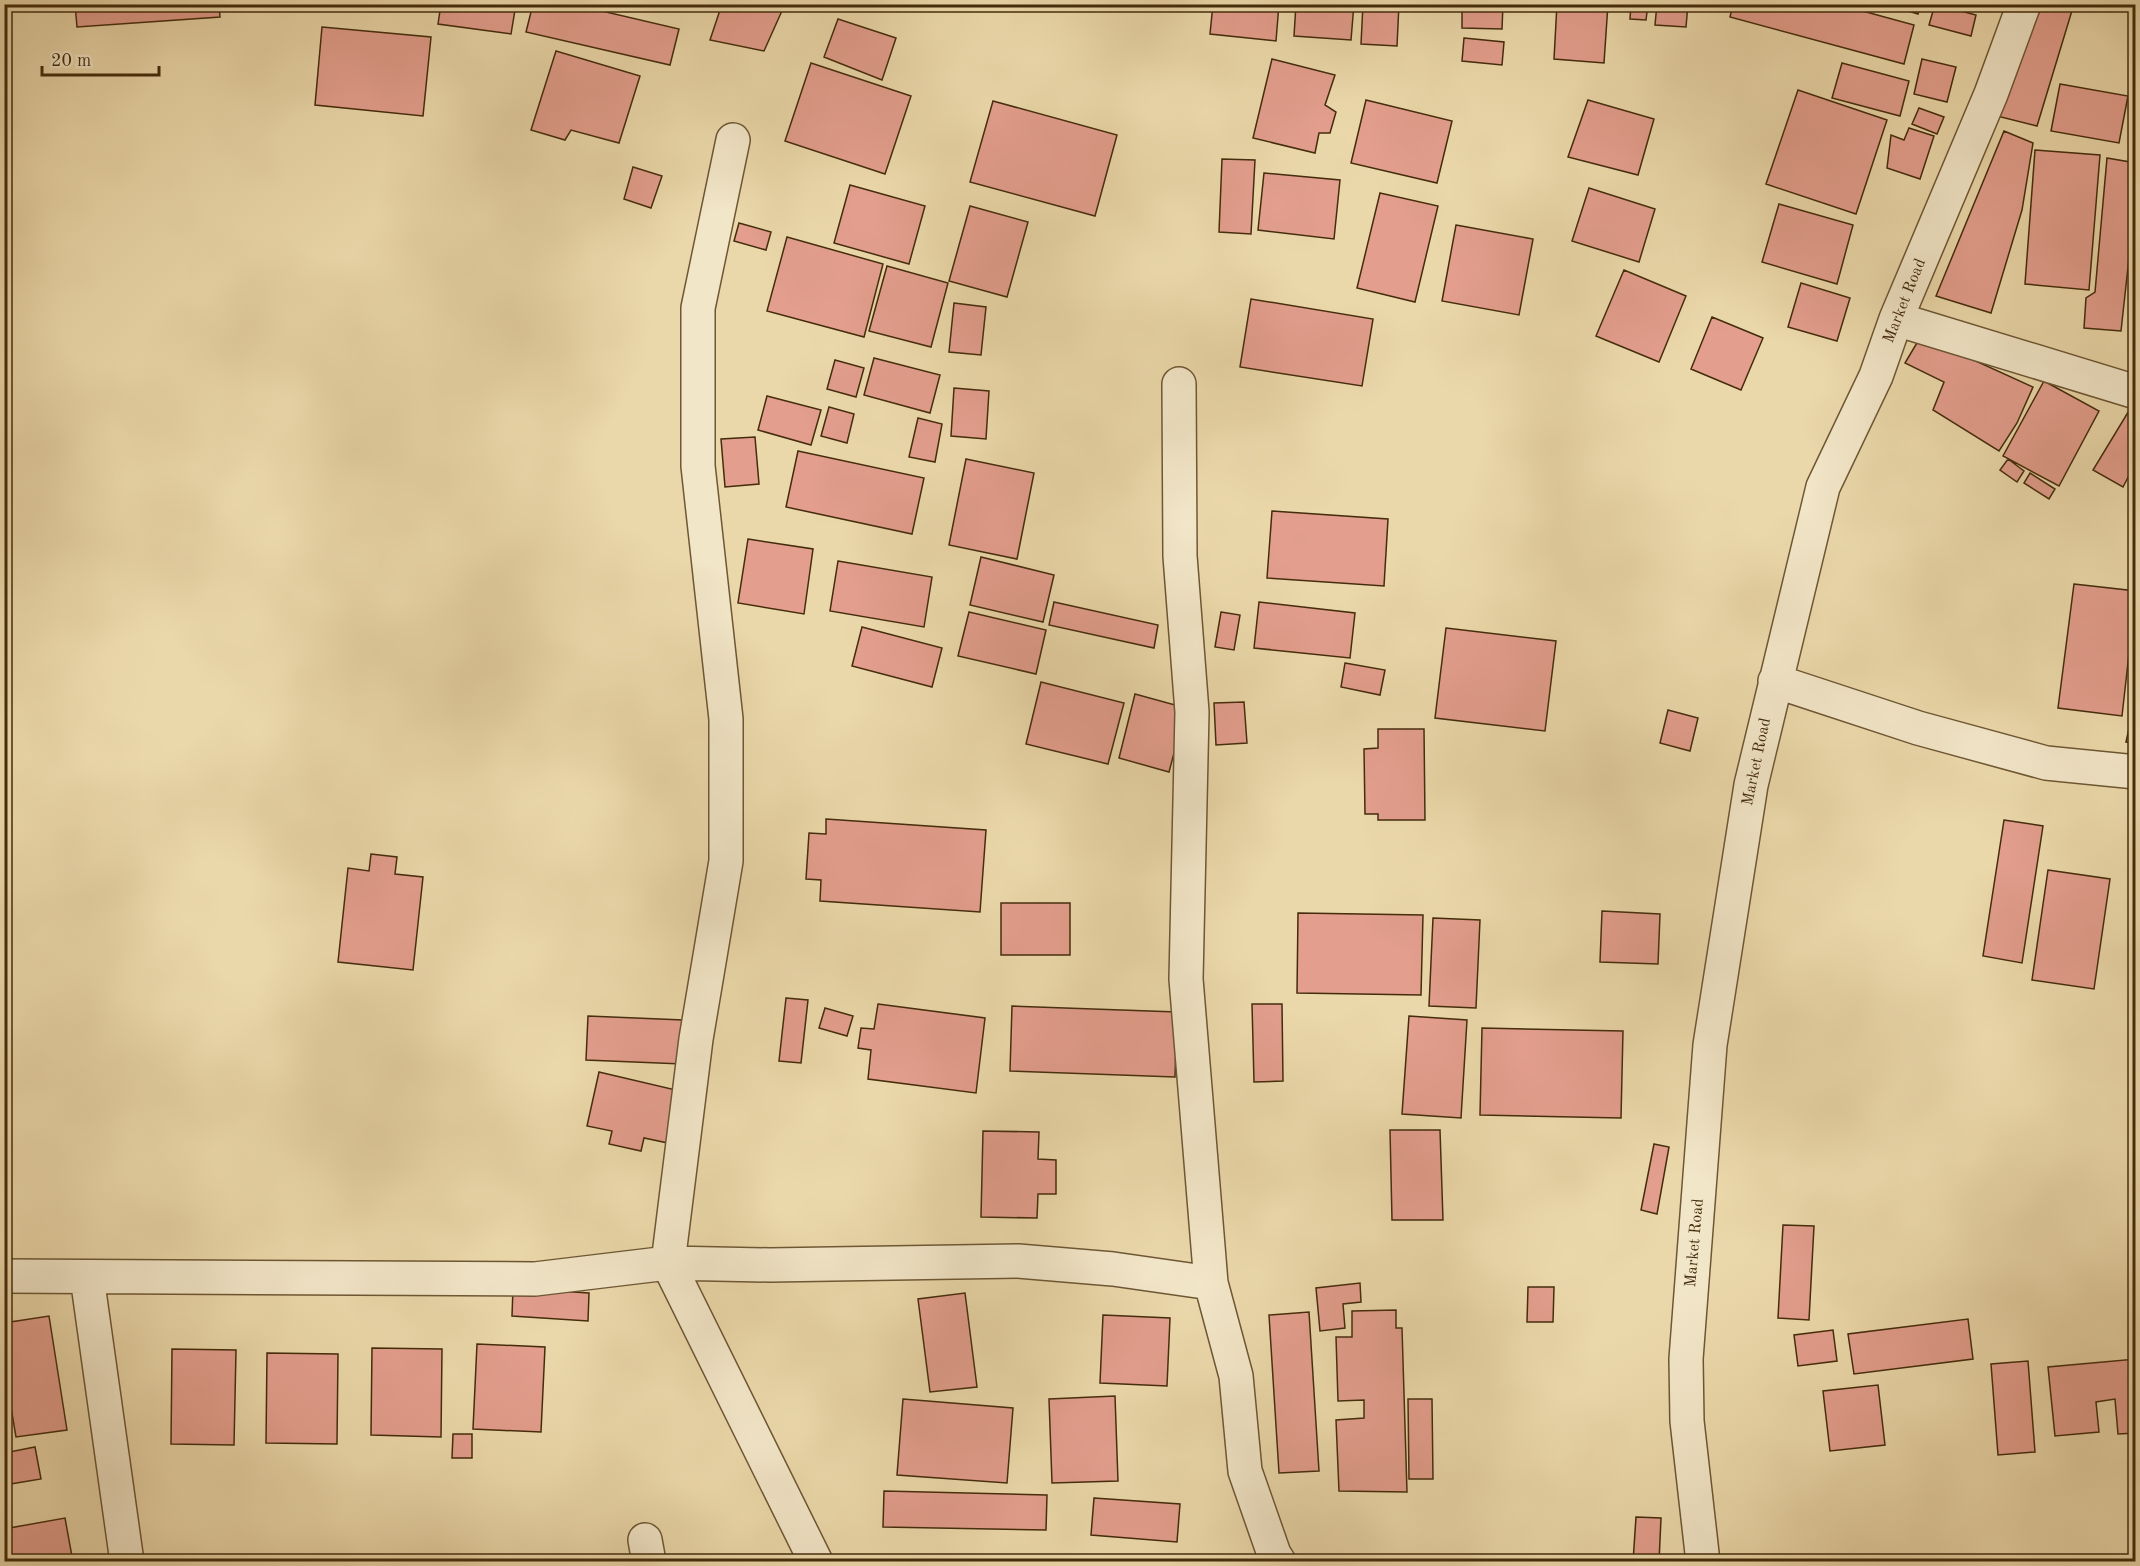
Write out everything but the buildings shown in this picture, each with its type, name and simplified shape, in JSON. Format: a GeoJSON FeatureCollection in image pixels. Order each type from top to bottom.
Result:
{"type":"FeatureCollection","features":[{"type":"Feature","properties":{"kind":"street","name":"Market Road"},"geometry":{"type":"LineString","coordinates":[[1703,1562],[1687,1421],[1686,1359],[1710,1045],[1741,838],[1775,681],[1823,487],[1876,376],[1896,320],[1991,94],[2024,4]]}},
{"type":"Feature","properties":{"kind":"street"},"geometry":{"type":"LineString","coordinates":[[733,140],[698,308],[698,466],[726,719],[726,861],[696,1038],[668,1263],[816,1562]]}},
{"type":"Feature","properties":{"kind":"street"},"geometry":{"type":"LineString","coordinates":[[1896,320],[2136,392]]}},
{"type":"Feature","properties":{"kind":"street"},"geometry":{"type":"LineString","coordinates":[[1179,384],[1180,556],[1192,712],[1186,979],[1211,1283],[1236,1376],[1245,1471],[1274,1554],[1279,1562]]}},
{"type":"Feature","properties":{"kind":"street"},"geometry":{"type":"LineString","coordinates":[[1775,681],[1918,728],[2046,763],[2136,772]]}},
{"type":"Feature","properties":{"kind":"street"},"geometry":{"type":"LineString","coordinates":[[4,1276],[535,1279],[668,1263],[770,1265],[1018,1261],[1113,1269],[1211,1283]]}},
{"type":"Feature","properties":{"kind":"street"},"geometry":{"type":"LineString","coordinates":[[87,1277],[127,1562]]}}]}
